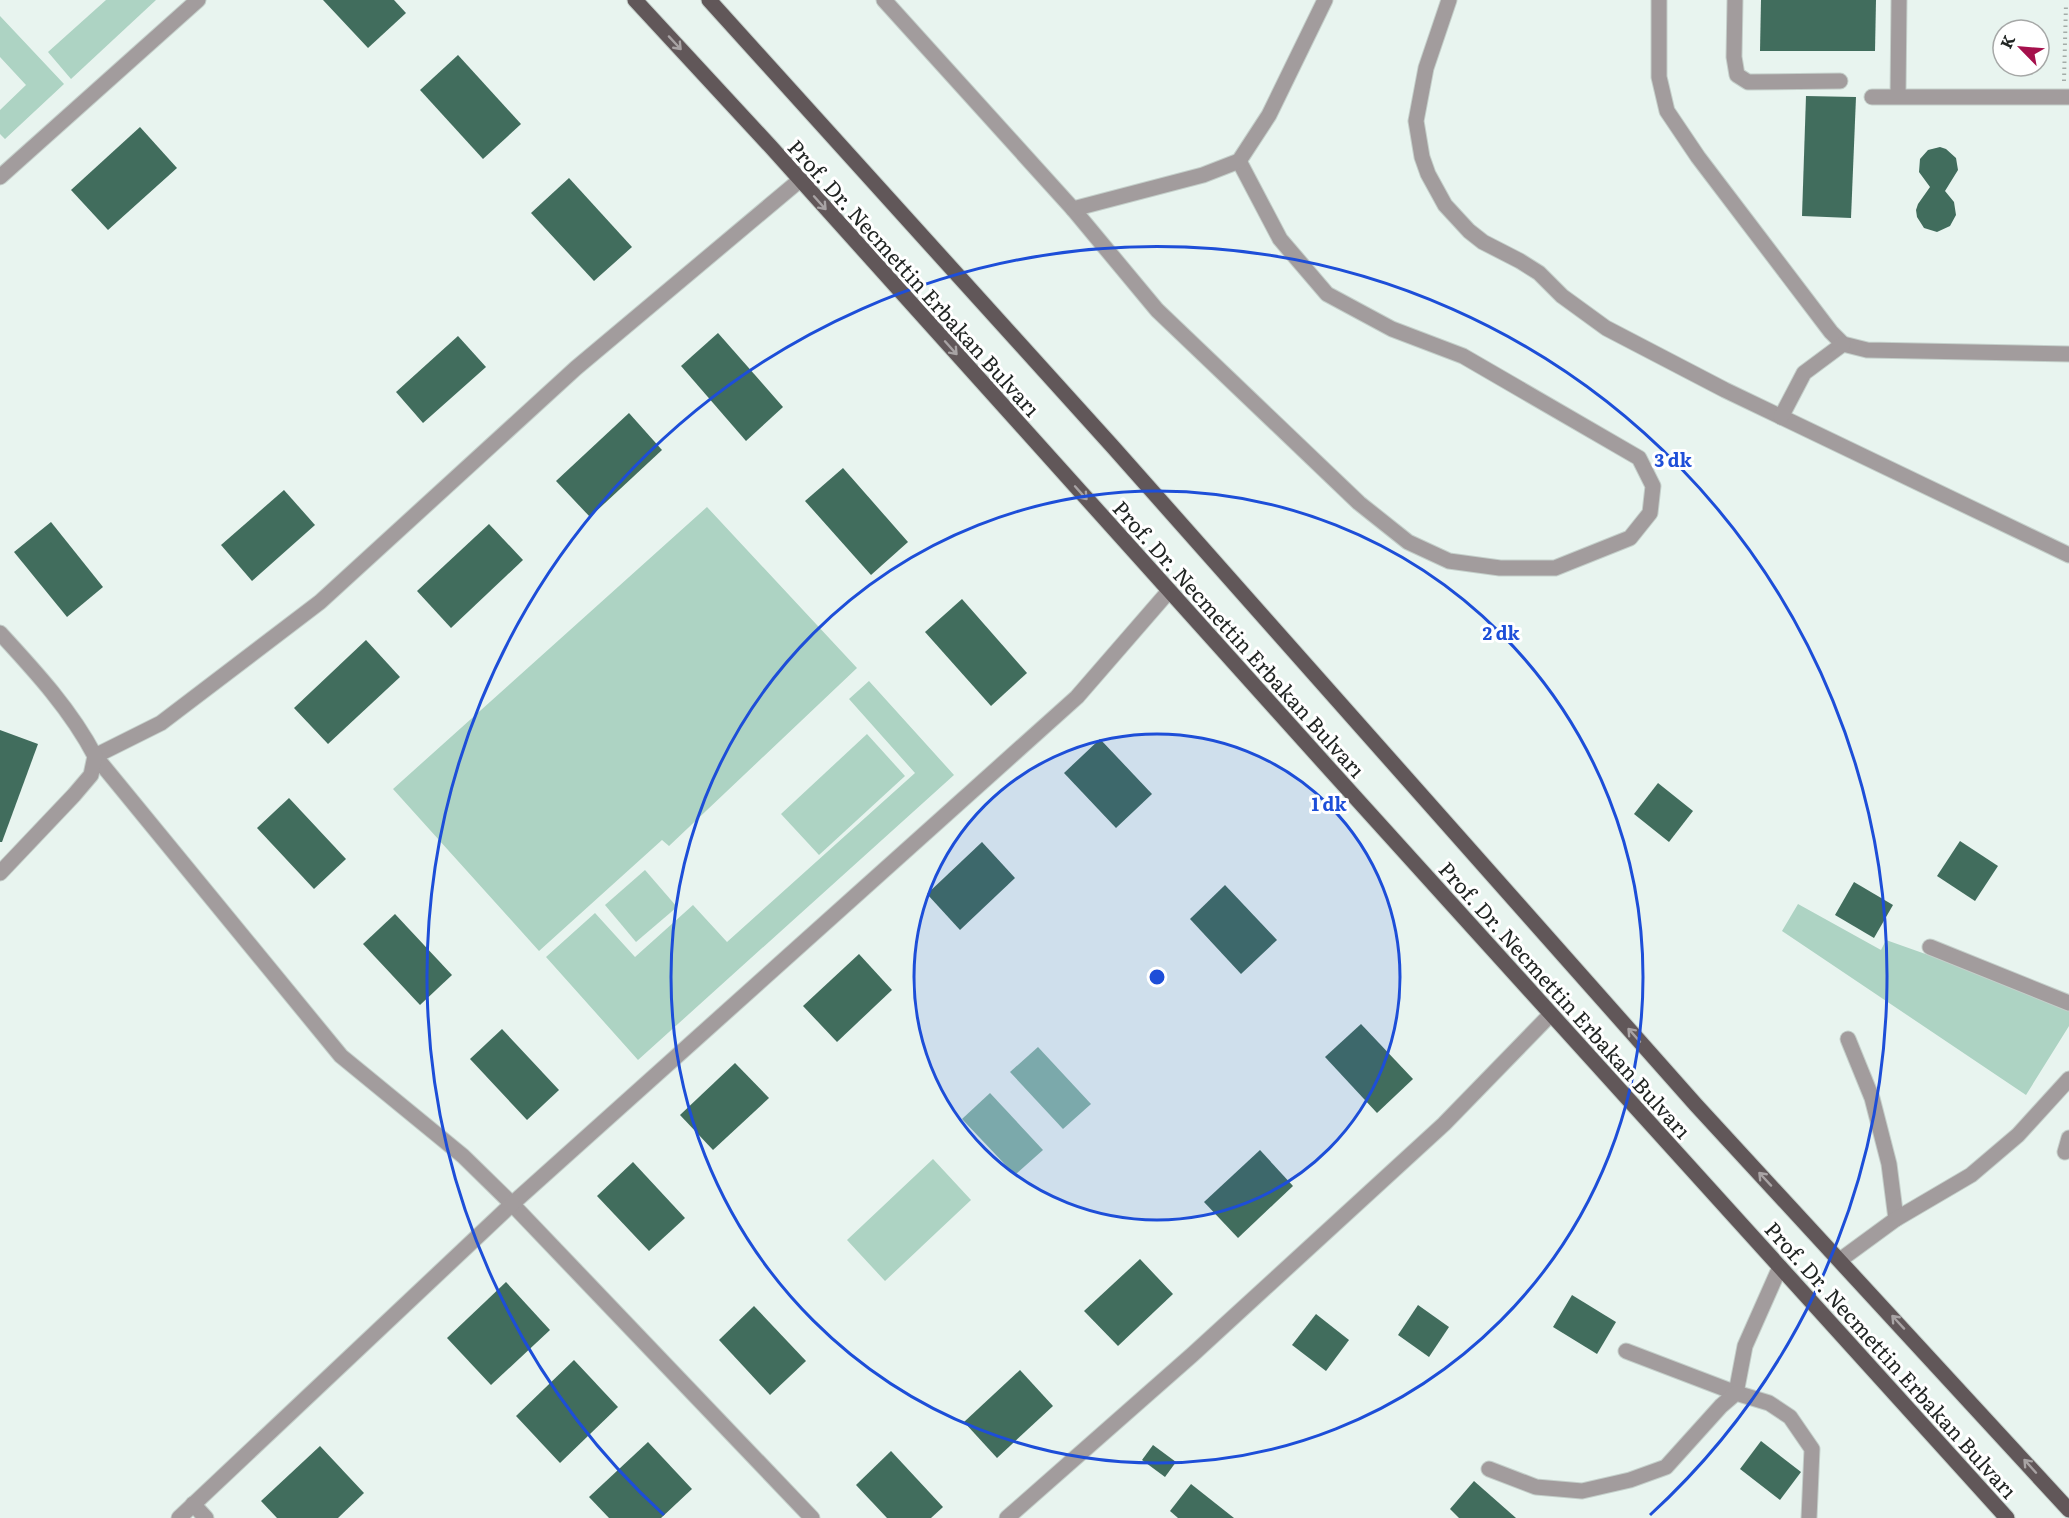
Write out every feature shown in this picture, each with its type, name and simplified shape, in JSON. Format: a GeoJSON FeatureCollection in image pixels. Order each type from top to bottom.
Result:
{"type":"FeatureCollection","features":[{"type":"Feature","properties":{"kind":"main road","name":"Prof. Dr. Necmettin Erbakan Bulvarı"},"geometry":{"type":"LineString","coordinates":[[635,0],[2007,1518]]}},
{"type":"Feature","properties":{"kind":"main road","name":"Prof. Dr. Necmettin Erbakan Bulvarı"},"geometry":{"type":"LineString","coordinates":[[709,0],[1113,447],[1696,1105],[2069,1510]]}},
{"type":"Feature","properties":{"kind":"street"},"geometry":{"type":"LineString","coordinates":[[0,177],[198,0]]}},
{"type":"Feature","properties":{"kind":"street"},"geometry":{"type":"LineString","coordinates":[[884,0],[1074,209],[1157,310],[1359,503],[1408,542],[1449,561],[1500,568],[1555,568],[1630,538],[1650,513],[1653,486],[1639,458],[1463,356],[1392,329],[1327,294],[1280,239],[1239,161]]}},
{"type":"Feature","properties":{"kind":"street"},"geometry":{"type":"LineString","coordinates":[[1074,209],[1203,175],[1239,161],[1269,115],[1325,0]]}},
{"type":"Feature","properties":{"kind":"street"},"geometry":{"type":"LineString","coordinates":[[1449,0],[1426,68],[1416,121],[1422,157],[1428,174],[1445,205],[1469,231],[1483,242],[1539,273],[1562,296],[1599,324],[1725,390],[2069,555]]}},
{"type":"Feature","properties":{"kind":"street"},"geometry":{"type":"LineString","coordinates":[[1659,0],[1659,77],[1667,111],[1698,157],[1831,332],[1843,344],[1867,350],[2069,354]]}},
{"type":"Feature","properties":{"kind":"street"},"geometry":{"type":"LineString","coordinates":[[1735,0],[1734,57],[1737,75],[1748,82],[1840,81]]}},
{"type":"Feature","properties":{"kind":"street"},"geometry":{"type":"LineString","coordinates":[[1898,95],[1899,0]]}},
{"type":"Feature","properties":{"kind":"street"},"geometry":{"type":"LineString","coordinates":[[1872,97],[1898,95],[2066,97]]}},
{"type":"Feature","properties":{"kind":"street"},"geometry":{"type":"LineString","coordinates":[[95,756],[161,723],[320,602],[576,368],[800,180]]}},
{"type":"Feature","properties":{"kind":"street"},"geometry":{"type":"LineString","coordinates":[[1781,417],[1804,373],[1843,344]]}},
{"type":"Feature","properties":{"kind":"street"},"geometry":{"type":"LineString","coordinates":[[179,1518],[512,1204],[1077,697],[1169,591]]}},
{"type":"Feature","properties":{"kind":"street"},"geometry":{"type":"LineString","coordinates":[[0,633],[81,730],[95,756],[341,1056],[463,1156],[512,1204],[812,1518]]}},
{"type":"Feature","properties":{"kind":"street"},"geometry":{"type":"LineString","coordinates":[[0,873],[61,810],[91,775],[95,756]]}},
{"type":"Feature","properties":{"kind":"street"},"geometry":{"type":"LineString","coordinates":[[1930,947],[2069,1003]]}},
{"type":"Feature","properties":{"kind":"street"},"geometry":{"type":"LineString","coordinates":[[1007,1518],[1192,1355],[1444,1124],[1551,1014]]}},
{"type":"Feature","properties":{"kind":"street"},"geometry":{"type":"LineString","coordinates":[[1848,1040],[1872,1098],[1889,1164],[1896,1219]]}},
{"type":"Feature","properties":{"kind":"street"},"geometry":{"type":"LineString","coordinates":[[1840,1260],[1896,1219],[1971,1175],[2018,1135],[2069,1079]]}},
{"type":"Feature","properties":{"kind":"street"},"geometry":{"type":"LineString","coordinates":[[1489,1469],[1536,1487],[1582,1491],[1630,1480],[1666,1467],[1721,1406],[1737,1394],[1745,1346],[1780,1267]]}},
{"type":"Feature","properties":{"kind":"street"},"geometry":{"type":"LineString","coordinates":[[1626,1351],[1737,1394],[1769,1402],[1790,1417],[1812,1449],[1809,1518]]}},
{"type":"Feature","properties":{"kind":"street"},"geometry":{"type":"LineString","coordinates":[[193,1504],[206,1518]]}},
{"type":"Feature","properties":{"kind":"path"},"geometry":{"type":"LineString","coordinates":[[2066,4],[2066,97]]}},
{"type":"Feature","properties":{"kind":"shaded area"},"geometry":{"type":"Polygon","coordinates":[[[106,0],[156,0],[71,79],[48,52],[106,0]]]}},
{"type":"Feature","properties":{"kind":"shaded area"},"geometry":{"type":"Polygon","coordinates":[[[0,16],[64,84],[5,139],[0,134],[0,110],[26,85],[0,57],[0,16]]]}},
{"type":"Feature","properties":{"kind":"shaded area"},"geometry":{"type":"Polygon","coordinates":[[[707,507],[857,668],[669,846],[662,840],[539,951],[393,789],[707,507]]]}},
{"type":"Feature","properties":{"kind":"shaded area"},"geometry":{"type":"Polygon","coordinates":[[[869,681],[954,775],[638,1060],[546,957],[595,913],[635,957],[693,905],[727,942],[915,773],[849,699],[869,681]]]}},
{"type":"Feature","properties":{"kind":"shaded area"},"geometry":{"type":"Polygon","coordinates":[[[867,734],[905,776],[819,855],[781,814],[867,734]]]}},
{"type":"Feature","properties":{"kind":"shaded area"},"geometry":{"type":"Polygon","coordinates":[[[645,870],[677,907],[636,942],[605,905],[645,870]]]}},
{"type":"Feature","properties":{"kind":"shaded area"},"geometry":{"type":"Polygon","coordinates":[[[1798,904],[1881,950],[1886,940],[2069,1005],[2069,1026],[2026,1095],[1782,931],[1798,904]]]}},
{"type":"Feature","properties":{"kind":"shaded area"},"geometry":{"type":"Polygon","coordinates":[[[1038,1047],[1091,1104],[1063,1129],[1010,1072],[1038,1047]]]}},
{"type":"Feature","properties":{"kind":"shaded area"},"geometry":{"type":"Polygon","coordinates":[[[990,1093],[1043,1150],[1015,1175],[962,1119],[990,1093]]]}},
{"type":"Feature","properties":{"kind":"shaded area"},"geometry":{"type":"Polygon","coordinates":[[[933,1159],[971,1200],[885,1281],[847,1240],[933,1159]]]}},
{"type":"Feature","properties":{"kind":"building"},"geometry":{"type":"Polygon","coordinates":[[[323,0],[394,0],[406,13],[368,48],[323,0]]]}},
{"type":"Feature","properties":{"kind":"building"},"geometry":{"type":"Polygon","coordinates":[[[1761,0],[1876,0],[1875,51],[1760,51],[1761,0]]]}},
{"type":"Feature","properties":{"kind":"building"},"geometry":{"type":"Polygon","coordinates":[[[458,55],[521,124],[483,159],[420,90],[458,55]]]}},
{"type":"Feature","properties":{"kind":"building"},"geometry":{"type":"Polygon","coordinates":[[[1806,96],[1856,97],[1851,218],[1802,216],[1806,96]]]}},
{"type":"Feature","properties":{"kind":"building"},"geometry":{"type":"Polygon","coordinates":[[[140,127],[177,168],[108,230],[71,190],[140,127]]]}},
{"type":"Feature","properties":{"kind":"building"},"geometry":{"type":"Polygon","coordinates":[[[1940,147],[1956,158],[1958,170],[1945,191],[1954,202],[1956,215],[1950,226],[1937,232],[1924,228],[1917,217],[1916,210],[1930,187],[1919,172],[1920,159],[1928,150],[1940,147]]]}},
{"type":"Feature","properties":{"kind":"building"},"geometry":{"type":"Polygon","coordinates":[[[569,178],[632,247],[594,281],[531,213],[569,178]]]}},
{"type":"Feature","properties":{"kind":"building"},"geometry":{"type":"Polygon","coordinates":[[[718,333],[783,407],[746,441],[681,366],[718,333]]]}},
{"type":"Feature","properties":{"kind":"building"},"geometry":{"type":"Polygon","coordinates":[[[458,336],[486,367],[423,423],[396,392],[458,336]]]}},
{"type":"Feature","properties":{"kind":"building"},"geometry":{"type":"Polygon","coordinates":[[[629,413],[662,450],[590,517],[556,481],[629,413]]]}},
{"type":"Feature","properties":{"kind":"building"},"geometry":{"type":"Polygon","coordinates":[[[843,468],[908,542],[871,575],[805,501],[843,468]]]}},
{"type":"Feature","properties":{"kind":"building"},"geometry":{"type":"Polygon","coordinates":[[[284,490],[315,525],[252,581],[221,545],[284,490]]]}},
{"type":"Feature","properties":{"kind":"building"},"geometry":{"type":"Polygon","coordinates":[[[51,522],[103,587],[67,617],[14,552],[51,522]]]}},
{"type":"Feature","properties":{"kind":"building"},"geometry":{"type":"Polygon","coordinates":[[[489,524],[523,560],[451,628],[417,591],[489,524]]]}},
{"type":"Feature","properties":{"kind":"building"},"geometry":{"type":"Polygon","coordinates":[[[962,599],[1027,673],[991,706],[925,632],[962,599]]]}},
{"type":"Feature","properties":{"kind":"building"},"geometry":{"type":"Polygon","coordinates":[[[366,640],[400,677],[328,744],[294,708],[366,640]]]}},
{"type":"Feature","properties":{"kind":"building"},"geometry":{"type":"Polygon","coordinates":[[[0,730],[38,744],[2,842],[0,842],[0,730]]]}},
{"type":"Feature","properties":{"kind":"building"},"geometry":{"type":"Polygon","coordinates":[[[1100,739],[1152,794],[1116,828],[1064,773],[1100,739]]]}},
{"type":"Feature","properties":{"kind":"building"},"geometry":{"type":"Polygon","coordinates":[[[1658,783],[1693,811],[1669,842],[1634,814],[1658,783]]]}},
{"type":"Feature","properties":{"kind":"building"},"geometry":{"type":"Polygon","coordinates":[[[289,798],[346,859],[314,889],[257,828],[289,798]]]}},
{"type":"Feature","properties":{"kind":"building"},"geometry":{"type":"Polygon","coordinates":[[[1960,841],[1998,866],[1975,901],[1937,876],[1960,841]]]}},
{"type":"Feature","properties":{"kind":"building"},"geometry":{"type":"Polygon","coordinates":[[[982,842],[1015,878],[960,930],[927,894],[982,842]]]}},
{"type":"Feature","properties":{"kind":"building"},"geometry":{"type":"Polygon","coordinates":[[[1854,882],[1893,905],[1874,938],[1835,915],[1854,882]]]}},
{"type":"Feature","properties":{"kind":"building"},"geometry":{"type":"Polygon","coordinates":[[[1225,885],[1277,940],[1241,974],[1190,919],[1225,885]]]}},
{"type":"Feature","properties":{"kind":"building"},"geometry":{"type":"Polygon","coordinates":[[[395,914],[452,975],[420,1005],[363,944],[395,914]]]}},
{"type":"Feature","properties":{"kind":"building"},"geometry":{"type":"Polygon","coordinates":[[[859,954],[892,990],[837,1042],[803,1006],[859,954]]]}},
{"type":"Feature","properties":{"kind":"building"},"geometry":{"type":"Polygon","coordinates":[[[1361,1024],[1413,1079],[1377,1113],[1325,1057],[1361,1024]]]}},
{"type":"Feature","properties":{"kind":"building"},"geometry":{"type":"Polygon","coordinates":[[[502,1029],[559,1090],[527,1120],[470,1059],[502,1029]]]}},
{"type":"Feature","properties":{"kind":"building"},"geometry":{"type":"Polygon","coordinates":[[[735,1063],[769,1098],[713,1150],[680,1115],[735,1063]]]}},
{"type":"Feature","properties":{"kind":"building"},"geometry":{"type":"Polygon","coordinates":[[[1260,1150],[1293,1186],[1238,1238],[1204,1202],[1260,1150]]]}},
{"type":"Feature","properties":{"kind":"building"},"geometry":{"type":"Polygon","coordinates":[[[633,1162],[685,1218],[649,1251],[597,1196],[633,1162]]]}},
{"type":"Feature","properties":{"kind":"building"},"geometry":{"type":"Polygon","coordinates":[[[1140,1259],[1173,1294],[1118,1346],[1084,1311],[1140,1259]]]}},
{"type":"Feature","properties":{"kind":"building"},"geometry":{"type":"Polygon","coordinates":[[[506,1282],[550,1330],[491,1385],[447,1338],[506,1282]]]}},
{"type":"Feature","properties":{"kind":"building"},"geometry":{"type":"Polygon","coordinates":[[[1572,1295],[1616,1322],[1597,1354],[1553,1327],[1572,1295]]]}},
{"type":"Feature","properties":{"kind":"building"},"geometry":{"type":"Polygon","coordinates":[[[1418,1305],[1449,1327],[1429,1357],[1398,1335],[1418,1305]]]}},
{"type":"Feature","properties":{"kind":"building"},"geometry":{"type":"Polygon","coordinates":[[[754,1306],[806,1361],[770,1395],[719,1340],[754,1306]]]}},
{"type":"Feature","properties":{"kind":"building"},"geometry":{"type":"Polygon","coordinates":[[[1316,1314],[1349,1340],[1326,1371],[1292,1345],[1316,1314]]]}},
{"type":"Feature","properties":{"kind":"building"},"geometry":{"type":"Polygon","coordinates":[[[574,1360],[618,1407],[560,1463],[516,1416],[574,1360]]]}},
{"type":"Feature","properties":{"kind":"building"},"geometry":{"type":"Polygon","coordinates":[[[1020,1370],[1053,1406],[997,1458],[964,1422],[1020,1370]]]}},
{"type":"Feature","properties":{"kind":"building"},"geometry":{"type":"Polygon","coordinates":[[[1761,1441],[1801,1472],[1780,1500],[1740,1469],[1761,1441]]]}},
{"type":"Feature","properties":{"kind":"building"},"geometry":{"type":"Polygon","coordinates":[[[648,1442],[692,1489],[661,1518],[609,1518],[589,1497],[648,1442]]]}},
{"type":"Feature","properties":{"kind":"building"},"geometry":{"type":"Polygon","coordinates":[[[1153,1445],[1176,1462],[1165,1477],[1142,1460],[1153,1445]]]}},
{"type":"Feature","properties":{"kind":"building"},"geometry":{"type":"Polygon","coordinates":[[[320,1446],[364,1493],[338,1518],[277,1518],[261,1501],[320,1446]]]}},
{"type":"Feature","properties":{"kind":"building"},"geometry":{"type":"Polygon","coordinates":[[[891,1451],[943,1507],[931,1518],[887,1518],[856,1485],[891,1451]]]}},
{"type":"Feature","properties":{"kind":"building"},"geometry":{"type":"Polygon","coordinates":[[[1474,1481],[1516,1518],[1459,1518],[1450,1509],[1474,1481]]]}},
{"type":"Feature","properties":{"kind":"building"},"geometry":{"type":"Polygon","coordinates":[[[1191,1484],[1234,1518],[1178,1518],[1170,1511],[1191,1484]]]}}]}
